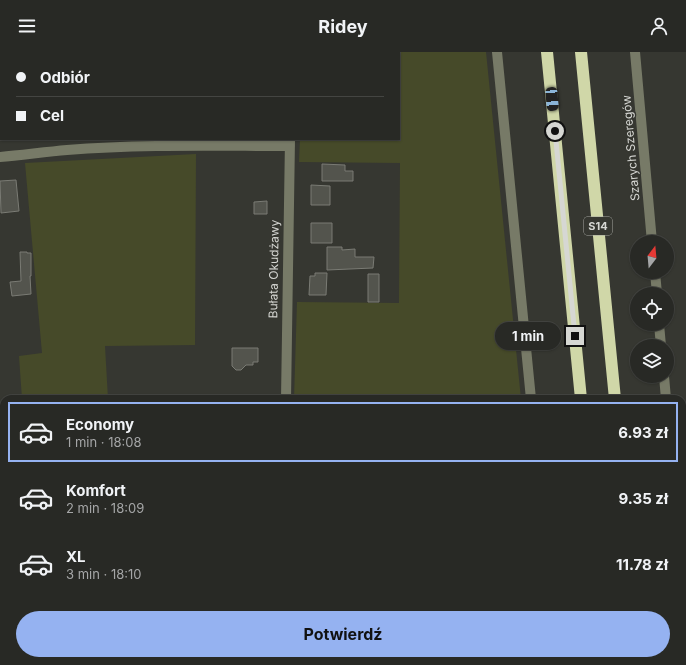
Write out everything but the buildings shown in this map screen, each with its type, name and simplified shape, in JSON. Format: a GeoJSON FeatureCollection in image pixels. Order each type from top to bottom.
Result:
{"type":"FeatureCollection","features":[{"type":"Feature","properties":{"kind":"highway"},"geometry":{"type":"LineString","coordinates":[[547,52],[582,395]]}},
{"type":"Feature","properties":{"kind":"highway","name":"S14"},"geometry":{"type":"LineString","coordinates":[[581,52],[615,395]]}},
{"type":"Feature","properties":{"kind":"street"},"geometry":{"type":"LineString","coordinates":[[497,52],[531,395]]}},
{"type":"Feature","properties":{"kind":"street","name":"Szarych Szeregów"},"geometry":{"type":"LineString","coordinates":[[635,52],[651,235]]}},
{"type":"Feature","properties":{"kind":"street"},"geometry":{"type":"LineString","coordinates":[[0,157],[68,150],[290,142]]}},
{"type":"Feature","properties":{"kind":"street","name":"Bułata Okudżawy"},"geometry":{"type":"LineString","coordinates":[[286,395],[290,142]]}},
{"type":"Feature","properties":{"kind":"street"},"geometry":{"type":"LineString","coordinates":[[665,383],[666,395]]}},
{"type":"Feature","properties":{"kind":"green space"},"geometry":{"type":"Polygon","coordinates":[[[400,52],[486,52],[521,395],[294,395],[297,302],[399,303],[400,163],[299,162],[300,140],[400,140],[400,52]]]}},
{"type":"Feature","properties":{"kind":"green space"},"geometry":{"type":"Polygon","coordinates":[[[196,154],[195,345],[105,346],[108,395],[22,395],[19,356],[42,353],[25,163],[196,154]]]}},
{"type":"Feature","properties":{"kind":"route"},"geometry":{"type":"LineString","coordinates":[[555,131],[575,336]]}}]}
